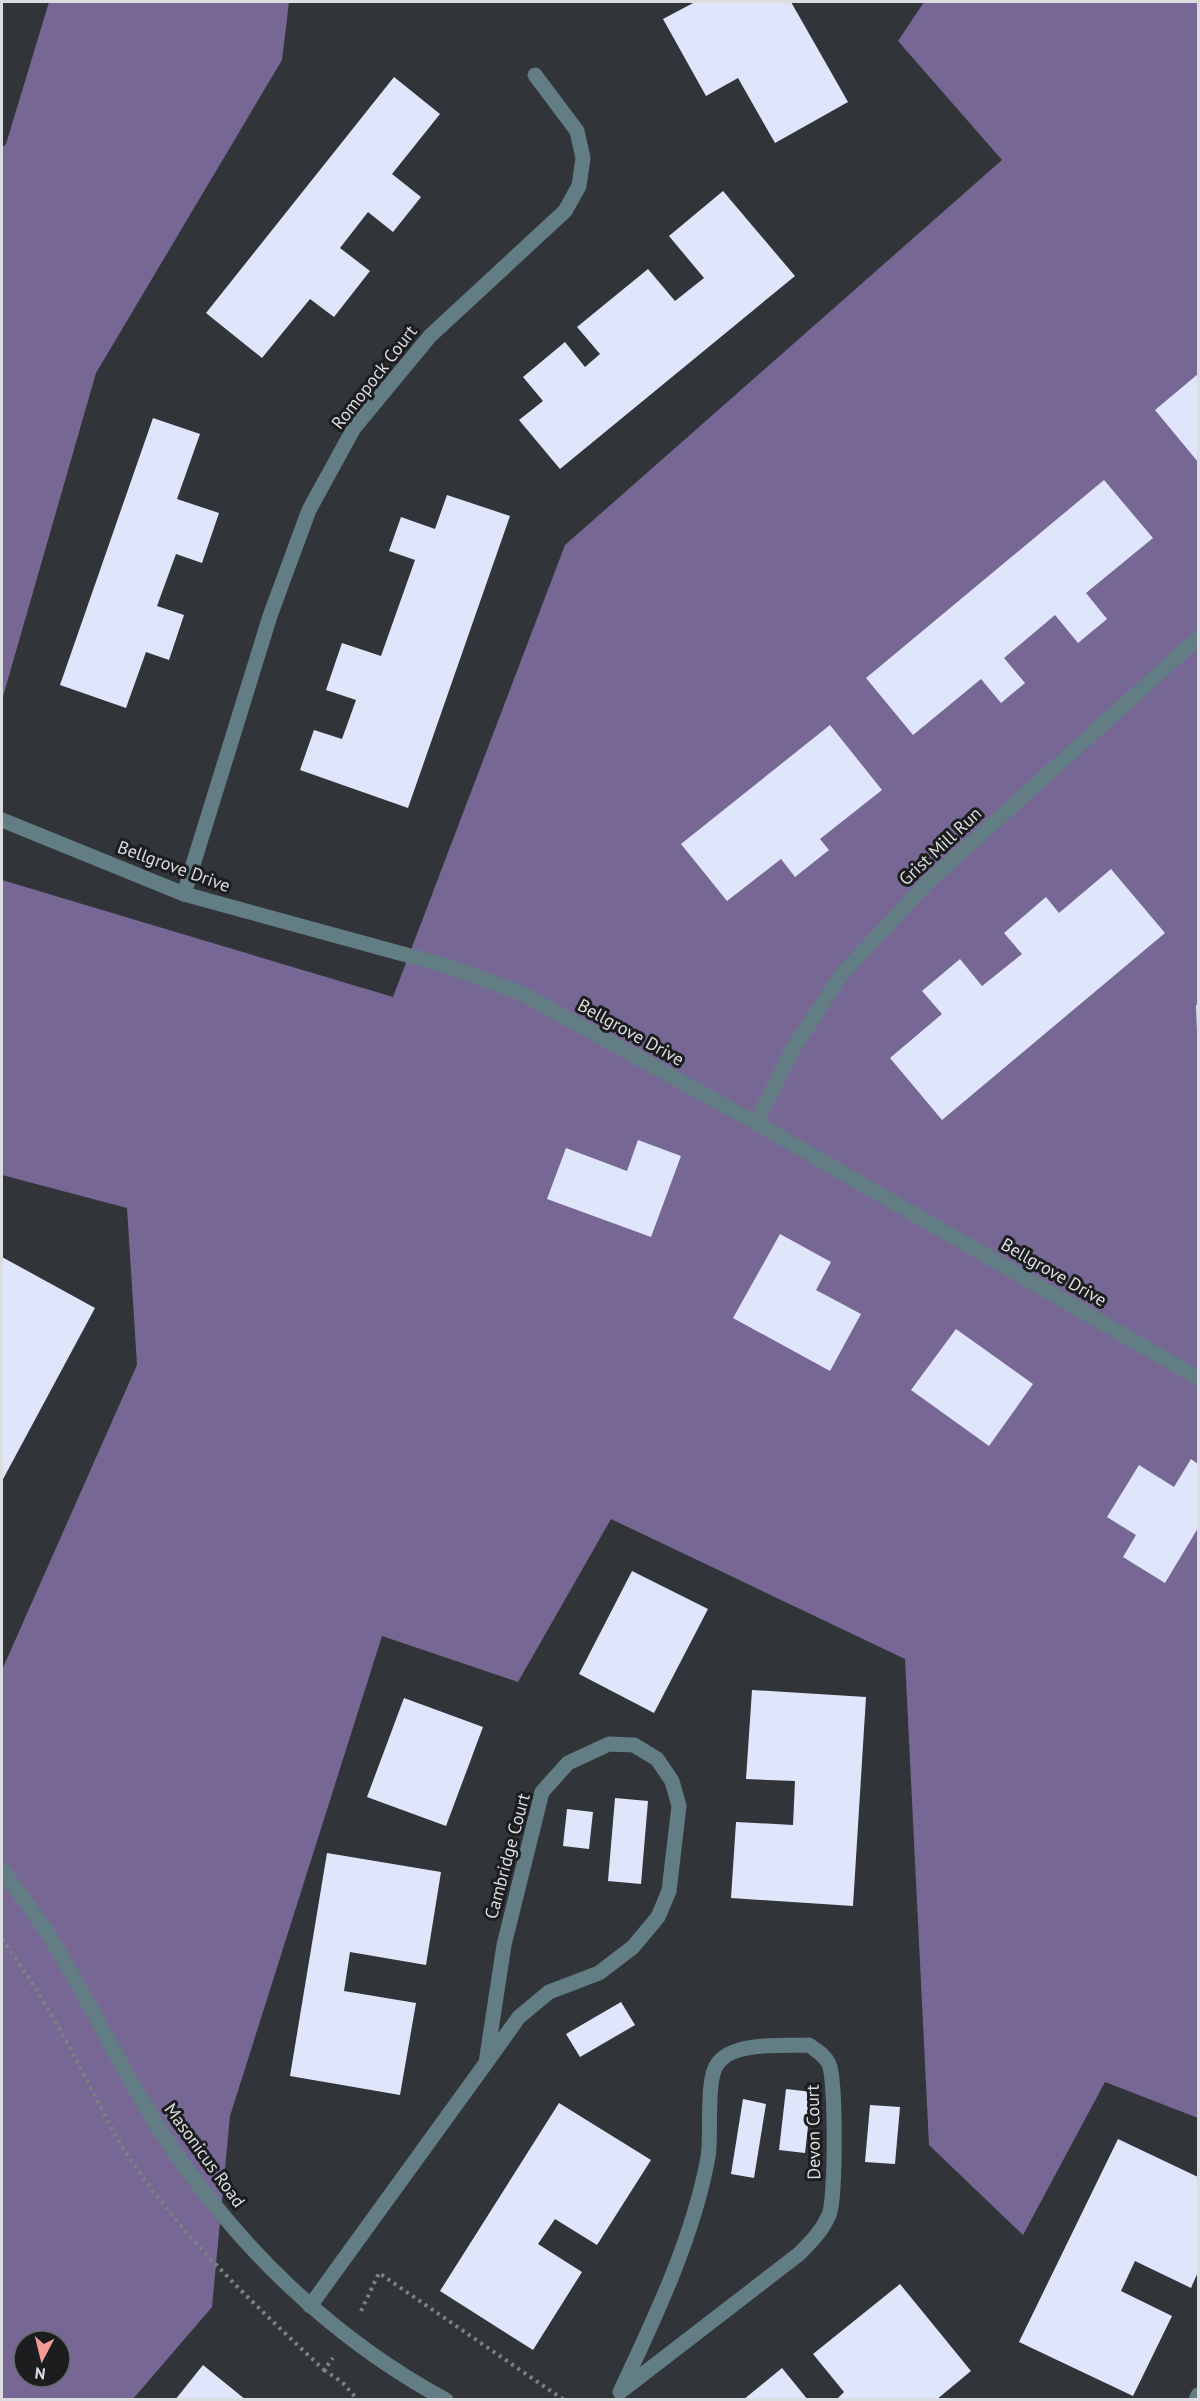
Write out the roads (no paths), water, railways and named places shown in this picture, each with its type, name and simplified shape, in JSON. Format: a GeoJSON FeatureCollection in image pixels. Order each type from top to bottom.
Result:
{"type":"FeatureCollection","features":[{"type":"Feature","properties":{"kind":"street","name":"Romopock Court"},"geometry":{"type":"LineString","coordinates":[[184,894],[270,616],[309,510],[348,438],[430,336],[565,211],[579,186],[583,158],[577,131],[536,75]]}},
{"type":"Feature","properties":{"kind":"street","name":"Grist Mill Run"},"geometry":{"type":"LineString","coordinates":[[756,1123],[791,1052],[841,975],[926,884],[1198,638]]}},
{"type":"Feature","properties":{"kind":"street","name":"Bellgrove Drive"},"geometry":{"type":"LineString","coordinates":[[2,820],[184,894],[447,966],[521,993],[756,1123],[1198,1378]]}},
{"type":"Feature","properties":{"kind":"street","name":"Cambridge Court"},"geometry":{"type":"LineString","coordinates":[[310,2306],[486,2063],[519,2017],[549,1992],[599,1973],[633,1947],[658,1917],[669,1891],[678,1806],[672,1781],[657,1759],[634,1745],[609,1744],[568,1763],[542,1792],[504,1945],[486,2063]]}},
{"type":"Feature","properties":{"kind":"street","name":"Masonicus Road"},"geometry":{"type":"LineString","coordinates":[[2,1870],[44,1928],[163,2135],[209,2200],[272,2270],[310,2306],[374,2355],[446,2400]]}},
{"type":"Feature","properties":{"kind":"street","name":"Devon Court"},"geometry":{"type":"LineString","coordinates":[[809,2045],[823,2054],[832,2074],[834,2187],[830,2213],[817,2237],[789,2262],[618,2396],[656,2316],[691,2221],[708,2157],[711,2082],[717,2063],[731,2052],[755,2046],[809,2045]]}},
{"type":"Feature","properties":{"kind":"street"},"geometry":{"type":"LineString","coordinates":[[1196,2400],[1198,2395]]}}]}
